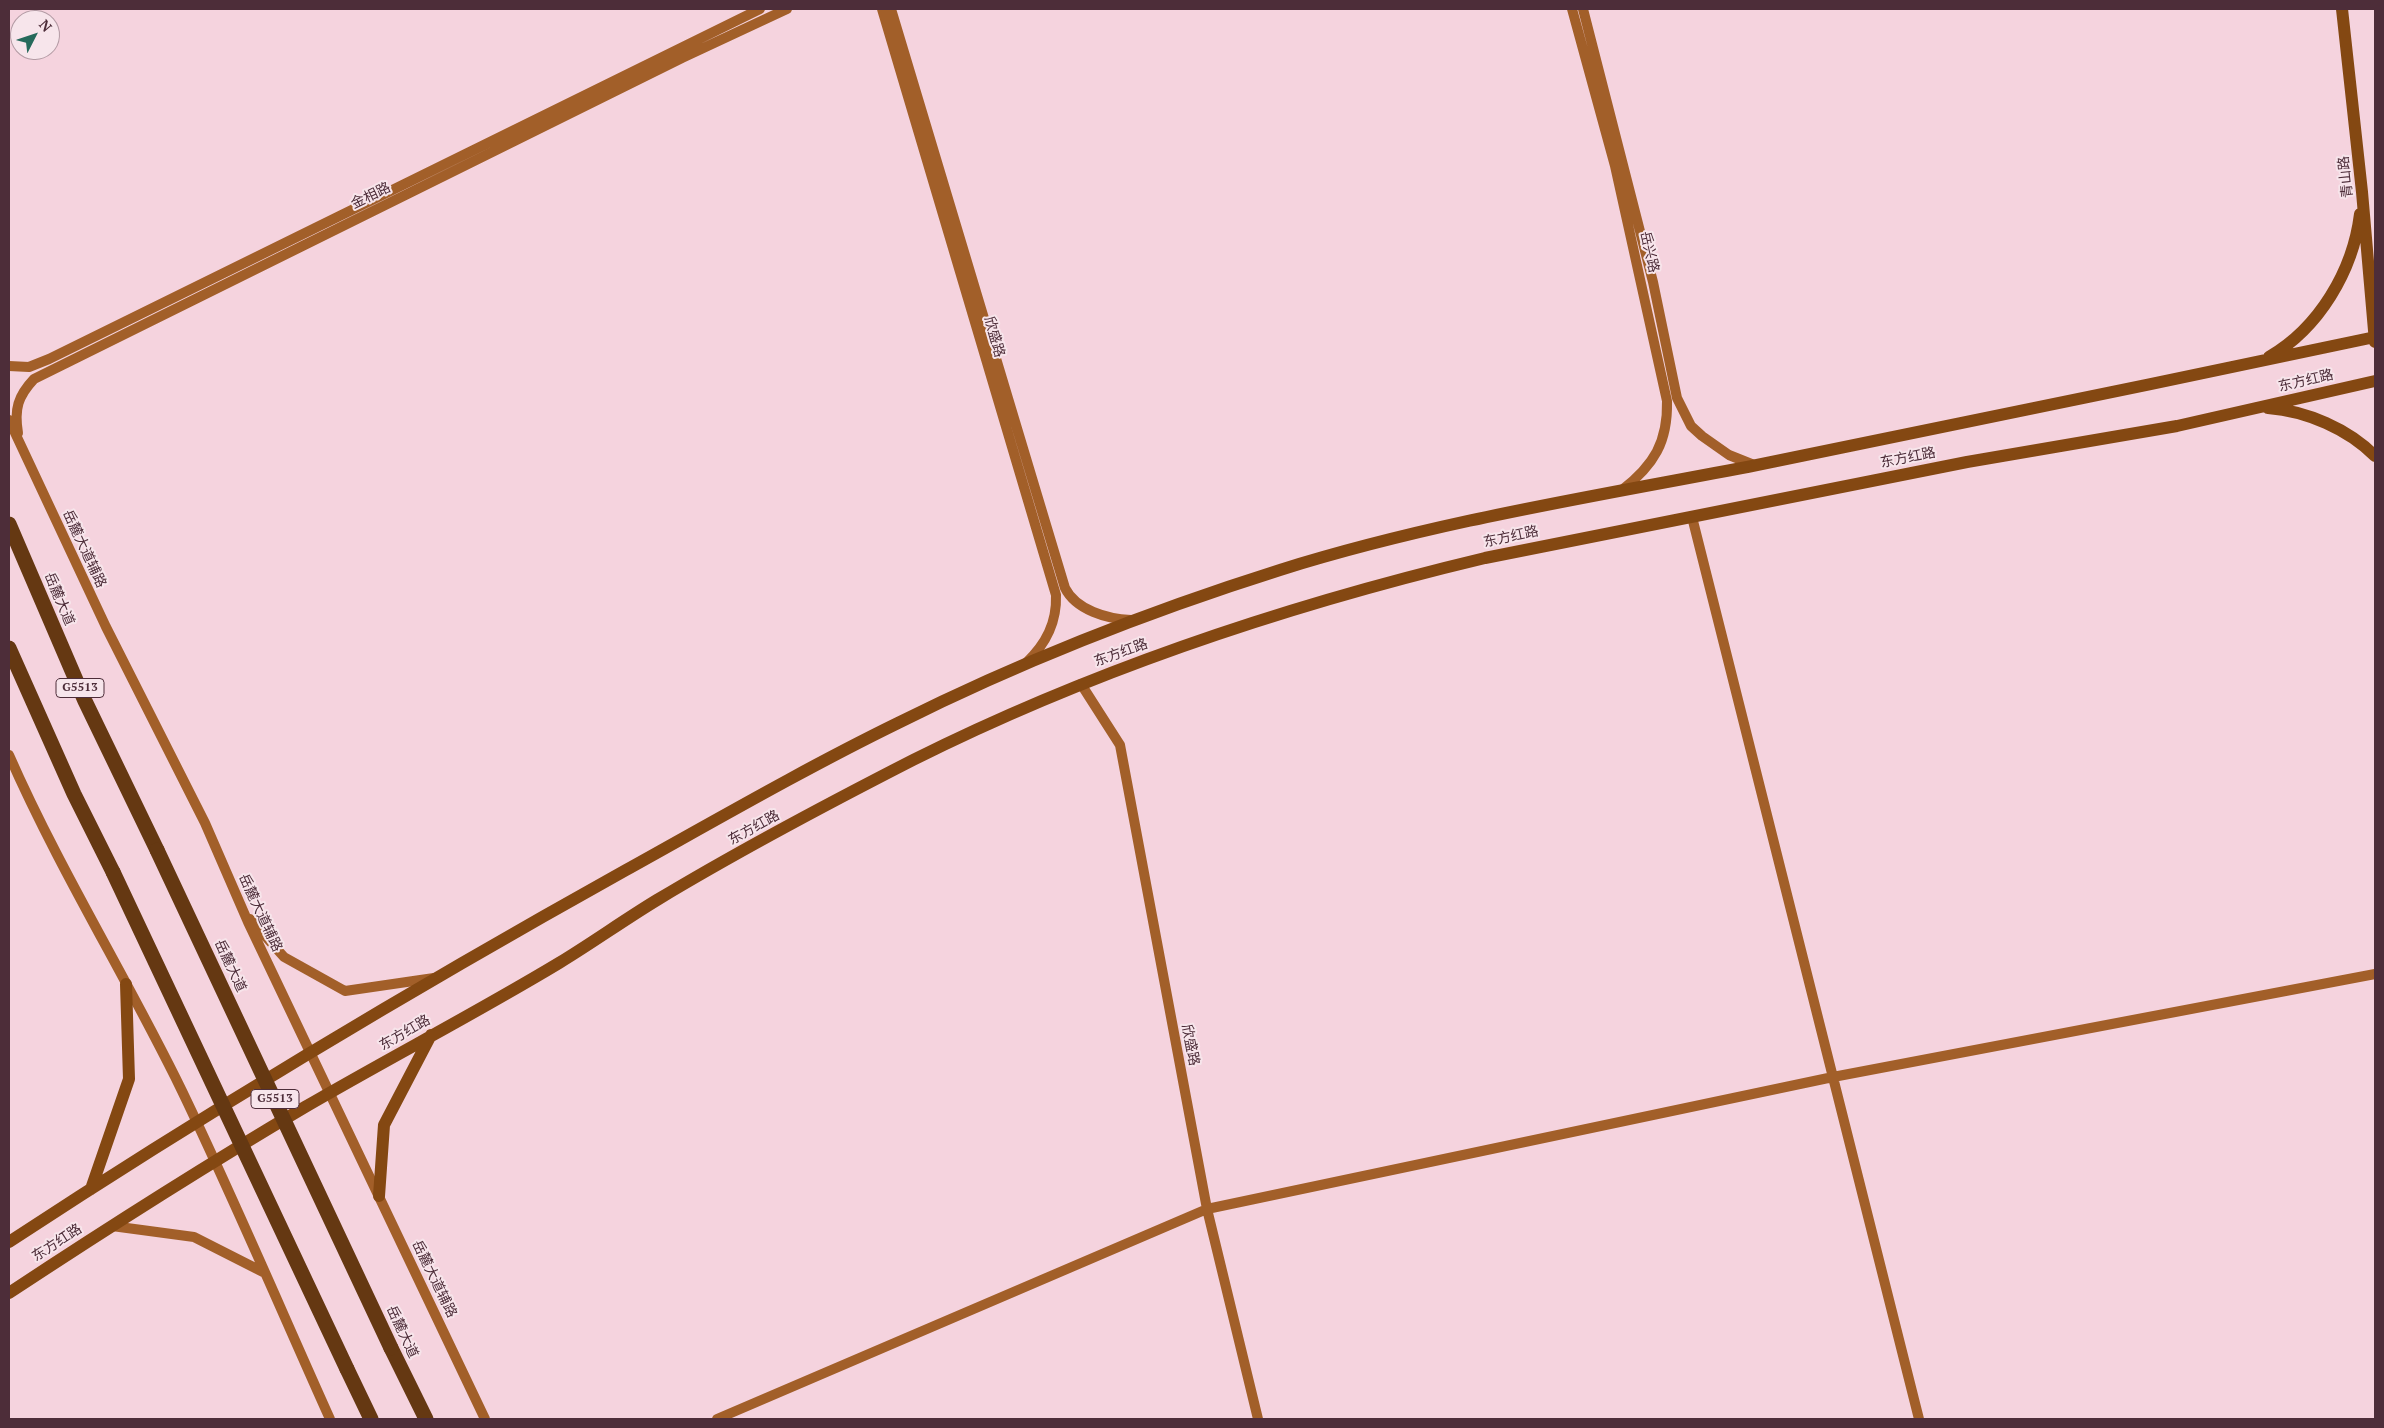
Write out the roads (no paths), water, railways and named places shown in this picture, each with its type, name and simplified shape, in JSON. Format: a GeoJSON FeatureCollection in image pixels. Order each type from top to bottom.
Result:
{"type":"FeatureCollection","features":[{"type":"Feature","properties":{"kind":"highway","name":"岳麓大道"},"geometry":{"type":"LineString","coordinates":[[9,524],[86,701],[426,1419]]}},
{"type":"Feature","properties":{"kind":"highway"},"geometry":{"type":"LineString","coordinates":[[9,648],[74,794],[113,872],[372,1419]]}},
{"type":"Feature","properties":{"kind":"main road","name":"青山路"},"geometry":{"type":"LineString","coordinates":[[2342,9],[2362,192],[2375,342]]}},
{"type":"Feature","properties":{"kind":"main road"},"geometry":{"type":"LineString","coordinates":[[2261,361],[2279,351],[2297,336],[2323,309],[2347,261],[2354,240],[2362,192]]}},
{"type":"Feature","properties":{"kind":"main road","name":"东方红路"},"geometry":{"type":"LineString","coordinates":[[9,1242],[310,1051],[434,978],[784,783],[897,723],[1023,665],[1137,620],[1275,571],[1369,544],[1486,516],[1754,465],[2375,337]]}},
{"type":"Feature","properties":{"kind":"main road","name":"东方红路"},"geometry":{"type":"LineString","coordinates":[[9,1293],[214,1162],[330,1093],[559,963],[659,899],[830,803],[968,734],[1081,684],[1231,629],[1407,576],[1546,545],[1967,462],[2177,426],[2375,382]]}},
{"type":"Feature","properties":{"kind":"main road"},"geometry":{"type":"LineString","coordinates":[[2261,407],[2290,411],[2327,424],[2350,437],[2375,456]]}},
{"type":"Feature","properties":{"kind":"main road"},"geometry":{"type":"LineString","coordinates":[[91,1189],[129,1080],[126,984]]}},
{"type":"Feature","properties":{"kind":"main road"},"geometry":{"type":"LineString","coordinates":[[379,1196],[384,1126],[432,1035]]}},
{"type":"Feature","properties":{"kind":"street","name":"金相路"},"geometry":{"type":"LineString","coordinates":[[9,366],[29,367],[48,359],[760,9]]}},
{"type":"Feature","properties":{"kind":"street","name":"金相路"},"geometry":{"type":"LineString","coordinates":[[21,446],[17,422],[18,405],[22,392],[34,379],[602,98],[788,9]]}},
{"type":"Feature","properties":{"kind":"street","name":"欣盛路"},"geometry":{"type":"LineString","coordinates":[[882,9],[1056,595],[1057,612],[1047,637],[1023,665]]}},
{"type":"Feature","properties":{"kind":"street","name":"欣盛路"},"geometry":{"type":"LineString","coordinates":[[891,9],[1065,588],[1069,596],[1085,608],[1118,619],[1137,620]]}},
{"type":"Feature","properties":{"kind":"street","name":"岳兴路"},"geometry":{"type":"LineString","coordinates":[[1572,9],[1615,166],[1667,401],[1666,428],[1661,444],[1645,470],[1621,490]]}},
{"type":"Feature","properties":{"kind":"street","name":"岳兴路"},"geometry":{"type":"LineString","coordinates":[[1583,9],[1653,282],[1677,398],[1691,426],[1702,436],[1729,455],[1754,465]]}},
{"type":"Feature","properties":{"kind":"street","name":"岳麓大道辅路"},"geometry":{"type":"LineString","coordinates":[[9,420],[106,627],[205,823],[243,910],[486,1419]]}},
{"type":"Feature","properties":{"kind":"street"},"geometry":{"type":"LineString","coordinates":[[1692,516],[1918,1419]]}},
{"type":"Feature","properties":{"kind":"street","name":"欣盛路"},"geometry":{"type":"LineString","coordinates":[[1081,684],[1120,745],[1207,1209],[1258,1419]]}},
{"type":"Feature","properties":{"kind":"street"},"geometry":{"type":"LineString","coordinates":[[9,755],[72,887],[126,984],[197,1123],[330,1419]]}},
{"type":"Feature","properties":{"kind":"street"},"geometry":{"type":"LineString","coordinates":[[243,910],[284,956],[345,992],[434,978]]}},
{"type":"Feature","properties":{"kind":"street"},"geometry":{"type":"LineString","coordinates":[[717,1419],[1207,1209],[1833,1077],[2375,974]]}},
{"type":"Feature","properties":{"kind":"street"},"geometry":{"type":"LineString","coordinates":[[112,1226],[194,1237],[263,1272]]}}]}
